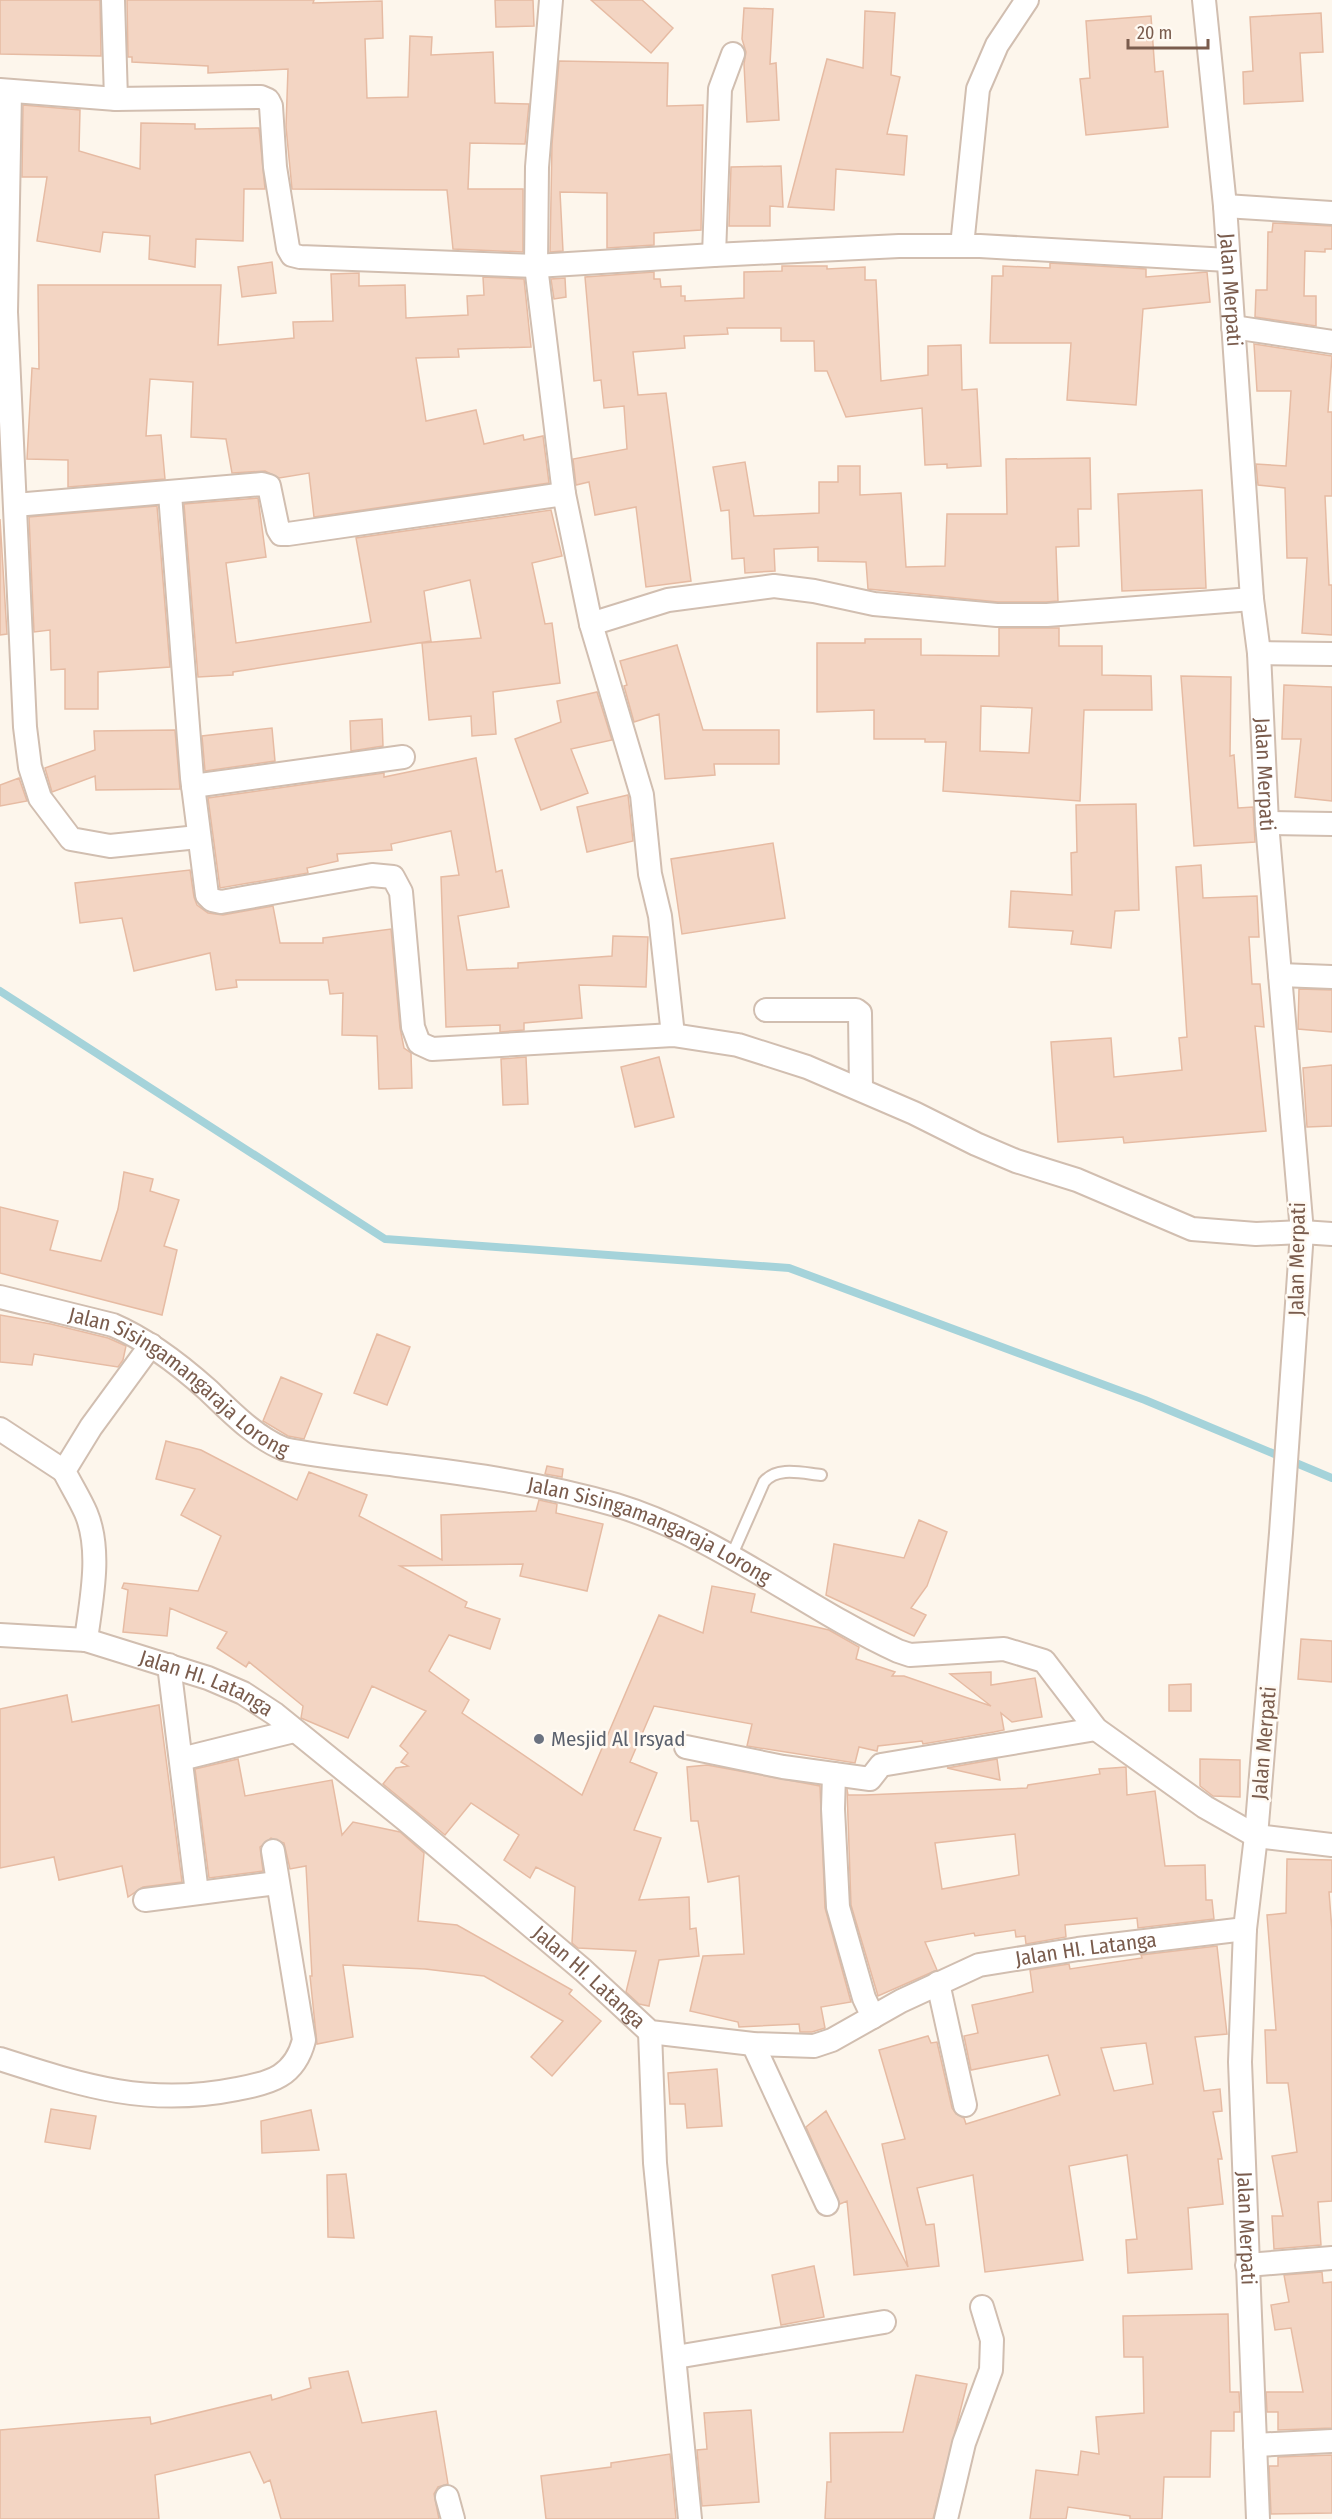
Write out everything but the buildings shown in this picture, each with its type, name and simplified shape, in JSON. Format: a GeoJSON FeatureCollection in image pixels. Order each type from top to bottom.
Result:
{"type":"FeatureCollection","features":[{"type":"Feature","properties":{"kind":"street"},"geometry":{"type":"LineString","coordinates":[[113,0],[116,99]]}},
{"type":"Feature","properties":{"kind":"street"},"geometry":{"type":"LineString","coordinates":[[551,0],[537,167],[536,266],[564,494],[591,624],[642,795],[650,874],[660,916],[673,1035]]}},
{"type":"Feature","properties":{"kind":"street"},"geometry":{"type":"LineString","coordinates":[[962,246],[978,89],[997,45],[1027,0]]}},
{"type":"Feature","properties":{"kind":"street","name":"Jalan Merpati"},"geometry":{"type":"LineString","coordinates":[[1204,0],[1226,206],[1252,599],[1259,653],[1267,823],[1302,1232],[1291,1411],[1256,1836],[1245,1929],[1240,2062],[1258,2519]]}},
{"type":"Feature","properties":{"kind":"street"},"geometry":{"type":"LineString","coordinates":[[714,255],[720,89],[733,54]]}},
{"type":"Feature","properties":{"kind":"street"},"geometry":{"type":"LineString","coordinates":[[198,837],[110,846],[71,839],[40,798],[30,767],[25,727],[3,312],[5,90],[116,99],[261,97],[268,100],[272,106],[279,192],[288,248],[292,255],[422,263],[536,266],[714,255],[962,246],[1228,260]]}},
{"type":"Feature","properties":{"kind":"street"},"geometry":{"type":"LineString","coordinates":[[1226,206],[1332,213]]}},
{"type":"Feature","properties":{"kind":"street"},"geometry":{"type":"LineString","coordinates":[[1233,327],[1332,342]]}},
{"type":"Feature","properties":{"kind":"street"},"geometry":{"type":"LineString","coordinates":[[15,505],[170,494],[262,484],[269,486],[281,534],[564,494]]}},
{"type":"Feature","properties":{"kind":"street"},"geometry":{"type":"LineString","coordinates":[[170,494],[193,786],[204,886],[212,900],[229,901],[372,875],[393,877],[401,892],[415,1036],[426,1047],[498,1046],[673,1035],[738,1045],[761,1055],[807,1067],[861,1089],[1016,1161],[1077,1180],[1192,1229],[1256,1234],[1302,1232],[1332,1234]]}},
{"type":"Feature","properties":{"kind":"street"},"geometry":{"type":"LineString","coordinates":[[591,624],[669,600],[774,585],[874,604],[997,615],[1047,615],[1252,599]]}},
{"type":"Feature","properties":{"kind":"street"},"geometry":{"type":"LineString","coordinates":[[1259,653],[1332,654]]}},
{"type":"Feature","properties":{"kind":"street"},"geometry":{"type":"LineString","coordinates":[[193,786],[403,757]]}},
{"type":"Feature","properties":{"kind":"street"},"geometry":{"type":"LineString","coordinates":[[1267,823],[1332,824]]}},
{"type":"Feature","properties":{"kind":"street"},"geometry":{"type":"LineString","coordinates":[[1280,975],[1332,977]]}},
{"type":"Feature","properties":{"kind":"street"},"geometry":{"type":"LineString","coordinates":[[766,1010],[856,1010],[860,1013],[861,1089]]}},
{"type":"Feature","properties":{"kind":"street","name":"Jalan Sisingamangaraja Lorong"},"geometry":{"type":"LineString","coordinates":[[0,1297],[113,1325],[151,1345],[195,1379],[267,1442],[284,1449],[547,1487],[649,1517],[731,1557],[813,1608],[870,1638],[910,1655],[1004,1649],[1044,1660],[1096,1729],[1205,1807],[1256,1836]]}},
{"type":"Feature","properties":{"kind":"street"},"geometry":{"type":"LineString","coordinates":[[64,1472],[91,1427],[151,1345]]}},
{"type":"Feature","properties":{"kind":"street"},"geometry":{"type":"LineString","coordinates":[[0,1429],[64,1472],[87,1514],[92,1545],[93,1584],[86,1640]]}},
{"type":"Feature","properties":{"kind":"street","name":"Jalan HI. Latanga"},"geometry":{"type":"LineString","coordinates":[[0,1635],[86,1640],[169,1665],[243,1693],[407,1821],[583,1970],[650,2032],[753,2044],[814,2046],[831,2040],[938,1983],[979,1965],[1040,1954],[1245,1929]]}},
{"type":"Feature","properties":{"kind":"street"},"geometry":{"type":"LineString","coordinates":[[169,1665],[197,1893]]}},
{"type":"Feature","properties":{"kind":"street"},"geometry":{"type":"LineString","coordinates":[[686,1747],[783,1767],[870,1779],[881,1765],[1096,1729]]}},
{"type":"Feature","properties":{"kind":"street"},"geometry":{"type":"LineString","coordinates":[[181,1760],[294,1731]]}},
{"type":"Feature","properties":{"kind":"street"},"geometry":{"type":"LineString","coordinates":[[834,1774],[833,1809],[838,1907],[864,1998],[873,2017]]}},
{"type":"Feature","properties":{"kind":"street"},"geometry":{"type":"LineString","coordinates":[[1256,1836],[1332,1845]]}},
{"type":"Feature","properties":{"kind":"street"},"geometry":{"type":"LineString","coordinates":[[0,2059],[75,2083],[160,2097],[216,2093],[252,2086],[286,2073],[299,2058],[304,2040],[273,1851]]}},
{"type":"Feature","properties":{"kind":"street"},"geometry":{"type":"LineString","coordinates":[[145,1900],[277,1883]]}},
{"type":"Feature","properties":{"kind":"street"},"geometry":{"type":"LineString","coordinates":[[938,1983],[965,2105]]}},
{"type":"Feature","properties":{"kind":"street"},"geometry":{"type":"LineString","coordinates":[[650,2032],[655,2163],[676,2357],[690,2519]]}},
{"type":"Feature","properties":{"kind":"street"},"geometry":{"type":"LineString","coordinates":[[753,2044],[827,2204]]}},
{"type":"Feature","properties":{"kind":"street"},"geometry":{"type":"LineString","coordinates":[[1247,2265],[1332,2258]]}},
{"type":"Feature","properties":{"kind":"street"},"geometry":{"type":"LineString","coordinates":[[946,2519],[964,2443],[991,2370],[992,2340],[982,2307]]}},
{"type":"Feature","properties":{"kind":"street"},"geometry":{"type":"LineString","coordinates":[[676,2357],[884,2322]]}},
{"type":"Feature","properties":{"kind":"street"},"geometry":{"type":"LineString","coordinates":[[1255,2445],[1332,2441]]}},
{"type":"Feature","properties":{"kind":"lane"},"geometry":{"type":"LineString","coordinates":[[731,1557],[764,1482],[770,1474],[779,1472],[821,1474]]}},
{"type":"Feature","properties":{"kind":"waterway"},"geometry":{"type":"LineString","coordinates":[[0,991],[385,1239],[789,1268],[1145,1400],[1332,1478]]}},
{"type":"Feature","properties":{"kind":"place","name":"Mesjid Al Irsyad"},"geometry":{"type":"Point","coordinates":[539,1739]}}]}
